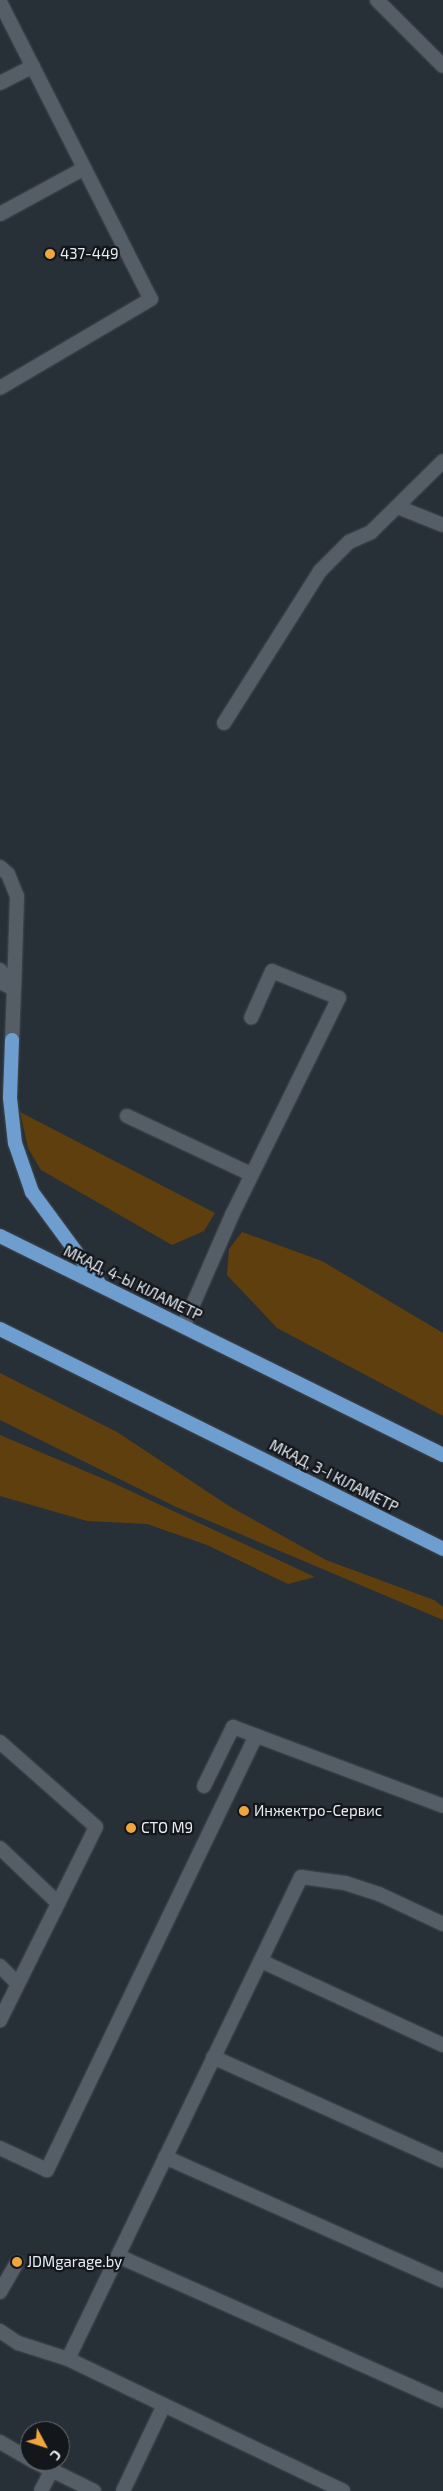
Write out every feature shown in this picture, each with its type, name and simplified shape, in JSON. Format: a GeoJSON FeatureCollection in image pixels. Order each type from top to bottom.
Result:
{"type":"FeatureCollection","features":[{"type":"Feature","properties":{"kind":"highway"},"geometry":{"type":"LineString","coordinates":[[0,1052],[12,1040]]}},
{"type":"Feature","properties":{"kind":"highway"},"geometry":{"type":"LineString","coordinates":[[12,1040],[10,1098],[15,1143],[32,1192],[100,1284]]}},
{"type":"Feature","properties":{"kind":"highway","name":"МКАД, 4-Ы КІЛАМЕТР"},"geometry":{"type":"LineString","coordinates":[[0,1236],[184,1325],[251,1361],[443,1455]]}},
{"type":"Feature","properties":{"kind":"highway","name":"МКАД, 3-І КІЛАМЕТР"},"geometry":{"type":"LineString","coordinates":[[0,1329],[211,1432],[443,1549]]}},
{"type":"Feature","properties":{"kind":"street"},"geometry":{"type":"LineString","coordinates":[[377,0],[443,66]]}},
{"type":"Feature","properties":{"kind":"street"},"geometry":{"type":"LineString","coordinates":[[0,2],[83,169],[151,299],[0,388]]}},
{"type":"Feature","properties":{"kind":"street"},"geometry":{"type":"LineString","coordinates":[[0,83],[33,66]]}},
{"type":"Feature","properties":{"kind":"street"},"geometry":{"type":"LineString","coordinates":[[0,214],[83,169]]}},
{"type":"Feature","properties":{"kind":"street"},"geometry":{"type":"LineString","coordinates":[[224,723],[320,571],[349,542],[371,532],[443,462]]}},
{"type":"Feature","properties":{"kind":"street"},"geometry":{"type":"LineString","coordinates":[[398,507],[443,525]]}},
{"type":"Feature","properties":{"kind":"street"},"geometry":{"type":"LineString","coordinates":[[0,867],[8,874],[17,896],[12,1040]]}},
{"type":"Feature","properties":{"kind":"street"},"geometry":{"type":"LineString","coordinates":[[0,970],[14,989]]}},
{"type":"Feature","properties":{"kind":"street"},"geometry":{"type":"LineString","coordinates":[[184,1325],[251,1174],[339,998],[272,971],[251,1018]]}},
{"type":"Feature","properties":{"kind":"street"},"geometry":{"type":"LineString","coordinates":[[0,982],[14,989]]}},
{"type":"Feature","properties":{"kind":"street"},"geometry":{"type":"LineString","coordinates":[[127,1116],[251,1174]]}},
{"type":"Feature","properties":{"kind":"street"},"geometry":{"type":"LineString","coordinates":[[204,1786],[233,1727],[443,1806]]}},
{"type":"Feature","properties":{"kind":"street"},"geometry":{"type":"LineString","coordinates":[[0,2148],[46,2170],[256,1736]]}},
{"type":"Feature","properties":{"kind":"street"},"geometry":{"type":"LineString","coordinates":[[0,1742],[96,1827],[0,2020]]}},
{"type":"Feature","properties":{"kind":"street"},"geometry":{"type":"LineString","coordinates":[[0,1848],[58,1903]]}},
{"type":"Feature","properties":{"kind":"street"},"geometry":{"type":"LineString","coordinates":[[68,2360],[301,1878],[345,1883],[379,1894],[443,1924]]}},
{"type":"Feature","properties":{"kind":"street"},"geometry":{"type":"LineString","coordinates":[[260,1961],[443,2045]]}},
{"type":"Feature","properties":{"kind":"street"},"geometry":{"type":"LineString","coordinates":[[0,1966],[18,1984]]}},
{"type":"Feature","properties":{"kind":"street"},"geometry":{"type":"LineString","coordinates":[[213,2058],[443,2161]]}},
{"type":"Feature","properties":{"kind":"street"},"geometry":{"type":"LineString","coordinates":[[165,2157],[443,2281]]}},
{"type":"Feature","properties":{"kind":"street"},"geometry":{"type":"LineString","coordinates":[[118,2256],[443,2401]]}},
{"type":"Feature","properties":{"kind":"street"},"geometry":{"type":"LineString","coordinates":[[0,2292],[17,2262]]}},
{"type":"Feature","properties":{"kind":"street"},"geometry":{"type":"LineString","coordinates":[[0,2331],[18,2343],[68,2360],[163,2407],[343,2491]]}},
{"type":"Feature","properties":{"kind":"street"},"geometry":{"type":"LineString","coordinates":[[123,2491],[163,2407]]}},
{"type":"Feature","properties":{"kind":"street"},"geometry":{"type":"LineString","coordinates":[[0,2442],[20,2453]]}},
{"type":"Feature","properties":{"kind":"street"},"geometry":{"type":"LineString","coordinates":[[41,2491],[51,2471],[94,2491]]}},
{"type":"Feature","properties":{"kind":"shaded area"},"geometry":{"type":"Polygon","coordinates":[[[20,1112],[215,1213],[204,1231],[172,1245],[41,1170],[28,1148],[20,1112]]]}},
{"type":"Feature","properties":{"kind":"shaded area"},"geometry":{"type":"Polygon","coordinates":[[[242,1232],[322,1261],[443,1333],[443,1416],[277,1328],[227,1275],[229,1249],[242,1232]]]}},
{"type":"Feature","properties":{"kind":"shaded area"},"geometry":{"type":"Polygon","coordinates":[[[0,1373],[117,1432],[229,1506],[326,1560],[434,1600],[443,1607],[443,1620],[174,1506],[0,1420],[0,1373]]]}},
{"type":"Feature","properties":{"kind":"shaded area"},"geometry":{"type":"Polygon","coordinates":[[[0,1435],[111,1482],[315,1577],[288,1584],[207,1545],[147,1524],[87,1521],[0,1496],[0,1435]]]}},
{"type":"Feature","properties":{"kind":"place","name":"437-449"},"geometry":{"type":"Point","coordinates":[50,254]}},
{"type":"Feature","properties":{"kind":"place","name":"Инжектро-Сервис"},"geometry":{"type":"Point","coordinates":[244,1811]}},
{"type":"Feature","properties":{"kind":"place","name":"СТО М9"},"geometry":{"type":"Point","coordinates":[131,1828]}},
{"type":"Feature","properties":{"kind":"place","name":"JDMgarage.by"},"geometry":{"type":"Point","coordinates":[17,2262]}}]}
